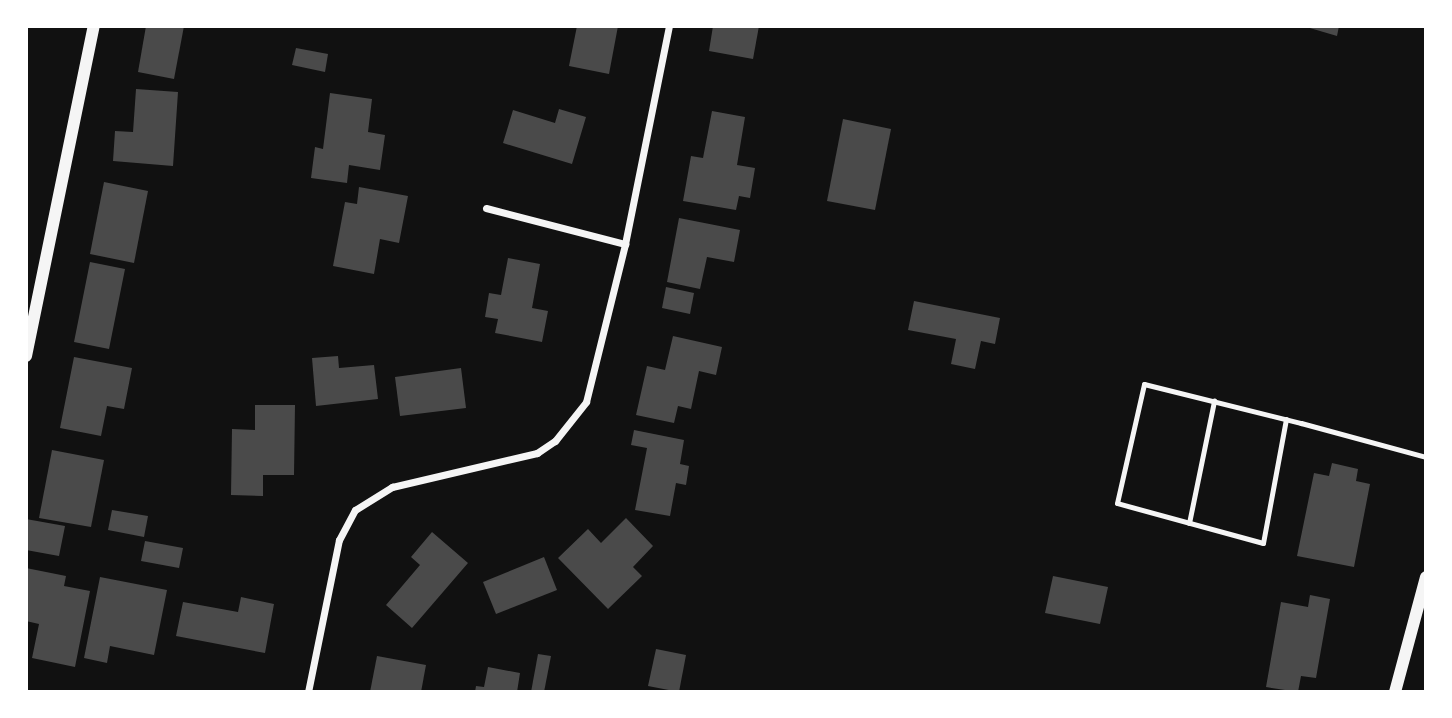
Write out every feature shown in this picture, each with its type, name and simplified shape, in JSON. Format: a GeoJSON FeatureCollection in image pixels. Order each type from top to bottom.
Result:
{"type":"FeatureCollection","features":[{"type":"Feature","properties":{"kind":"street"},"geometry":{"type":"LineString","coordinates":[[26,356],[94,26]]}},
{"type":"Feature","properties":{"kind":"street"},"geometry":{"type":"LineString","coordinates":[[309,692],[339,540],[355,510],[392,487],[537,453],[573,422],[586,402],[625,244],[669,26]]}},
{"type":"Feature","properties":{"kind":"street"},"geometry":{"type":"LineString","coordinates":[[486,208],[625,244]]}},
{"type":"Feature","properties":{"kind":"street"},"geometry":{"type":"LineString","coordinates":[[1395,692],[1426,577]]}},
{"type":"Feature","properties":{"kind":"lane"},"geometry":{"type":"LineString","coordinates":[[1286,419],[1263,543],[1117,503],[1144,384],[1286,419],[1426,457]]}},
{"type":"Feature","properties":{"kind":"lane"},"geometry":{"type":"LineString","coordinates":[[1189,523],[1214,401]]}},
{"type":"Feature","properties":{"kind":"building"},"geometry":{"type":"Polygon","coordinates":[[[146,26],[184,26],[174,79],[138,72],[146,26]]]}},
{"type":"Feature","properties":{"kind":"building"},"geometry":{"type":"Polygon","coordinates":[[[577,26],[618,26],[609,74],[569,66],[577,26]]]}},
{"type":"Feature","properties":{"kind":"building"},"geometry":{"type":"Polygon","coordinates":[[[713,26],[759,26],[753,59],[709,51],[713,26]]]}},
{"type":"Feature","properties":{"kind":"building"},"geometry":{"type":"Polygon","coordinates":[[[1303,26],[1339,26],[1337,36],[1303,26]]]}},
{"type":"Feature","properties":{"kind":"building"},"geometry":{"type":"Polygon","coordinates":[[[296,48],[328,54],[325,72],[292,65],[296,48]]]}},
{"type":"Feature","properties":{"kind":"building"},"geometry":{"type":"Polygon","coordinates":[[[136,89],[178,92],[173,166],[113,161],[115,131],[133,132],[136,89]]]}},
{"type":"Feature","properties":{"kind":"building"},"geometry":{"type":"Polygon","coordinates":[[[330,93],[372,99],[368,132],[385,135],[380,170],[349,165],[347,183],[311,178],[315,147],[323,149],[330,93]]]}},
{"type":"Feature","properties":{"kind":"building"},"geometry":{"type":"Polygon","coordinates":[[[559,109],[586,117],[572,164],[503,143],[513,110],[555,123],[559,109]]]}},
{"type":"Feature","properties":{"kind":"building"},"geometry":{"type":"Polygon","coordinates":[[[712,111],[745,117],[737,165],[755,168],[750,198],[739,196],[736,210],[683,201],[691,156],[703,158],[712,111]]]}},
{"type":"Feature","properties":{"kind":"building"},"geometry":{"type":"Polygon","coordinates":[[[843,119],[891,129],[875,210],[827,201],[843,119]]]}},
{"type":"Feature","properties":{"kind":"building"},"geometry":{"type":"Polygon","coordinates":[[[104,182],[148,191],[134,263],[90,254],[104,182]]]}},
{"type":"Feature","properties":{"kind":"building"},"geometry":{"type":"Polygon","coordinates":[[[359,187],[408,196],[399,243],[380,239],[374,274],[333,266],[345,202],[357,204],[359,187]]]}},
{"type":"Feature","properties":{"kind":"building"},"geometry":{"type":"Polygon","coordinates":[[[679,218],[740,230],[734,262],[707,257],[700,289],[667,282],[679,218]]]}},
{"type":"Feature","properties":{"kind":"building"},"geometry":{"type":"Polygon","coordinates":[[[508,258],[540,264],[532,308],[548,311],[542,342],[495,333],[498,319],[485,317],[489,293],[501,295],[508,258]]]}},
{"type":"Feature","properties":{"kind":"building"},"geometry":{"type":"Polygon","coordinates":[[[90,262],[125,269],[109,349],[74,342],[90,262]]]}},
{"type":"Feature","properties":{"kind":"building"},"geometry":{"type":"Polygon","coordinates":[[[666,287],[694,293],[690,314],[662,308],[666,287]]]}},
{"type":"Feature","properties":{"kind":"building"},"geometry":{"type":"Polygon","coordinates":[[[914,301],[1000,318],[995,344],[981,341],[975,369],[951,364],[956,339],[908,330],[914,301]]]}},
{"type":"Feature","properties":{"kind":"building"},"geometry":{"type":"Polygon","coordinates":[[[673,336],[722,347],[716,375],[699,371],[691,409],[678,406],[674,423],[636,415],[647,366],[665,370],[673,336]]]}},
{"type":"Feature","properties":{"kind":"building"},"geometry":{"type":"Polygon","coordinates":[[[338,356],[339,368],[374,365],[378,399],[316,406],[312,358],[338,356]]]}},
{"type":"Feature","properties":{"kind":"building"},"geometry":{"type":"Polygon","coordinates":[[[74,357],[132,368],[124,409],[107,406],[101,436],[60,428],[74,357]]]}},
{"type":"Feature","properties":{"kind":"building"},"geometry":{"type":"Polygon","coordinates":[[[461,368],[466,408],[400,416],[395,377],[461,368]]]}},
{"type":"Feature","properties":{"kind":"building"},"geometry":{"type":"Polygon","coordinates":[[[255,405],[295,405],[294,475],[263,475],[263,496],[231,495],[232,429],[255,430],[255,405]]]}},
{"type":"Feature","properties":{"kind":"building"},"geometry":{"type":"Polygon","coordinates":[[[634,430],[684,440],[680,464],[689,466],[686,485],[676,483],[670,516],[635,510],[647,448],[631,445],[634,430]]]}},
{"type":"Feature","properties":{"kind":"building"},"geometry":{"type":"Polygon","coordinates":[[[52,450],[104,460],[91,527],[39,518],[52,450]]]}},
{"type":"Feature","properties":{"kind":"building"},"geometry":{"type":"Polygon","coordinates":[[[1332,463],[1358,469],[1356,481],[1370,484],[1354,567],[1297,556],[1314,473],[1329,476],[1332,463]]]}},
{"type":"Feature","properties":{"kind":"building"},"geometry":{"type":"Polygon","coordinates":[[[112,510],[148,516],[144,537],[108,530],[112,510]]]}},
{"type":"Feature","properties":{"kind":"building"},"geometry":{"type":"Polygon","coordinates":[[[626,518],[653,546],[633,567],[642,576],[608,609],[558,558],[588,529],[601,543],[626,518]]]}},
{"type":"Feature","properties":{"kind":"building"},"geometry":{"type":"Polygon","coordinates":[[[26,519],[65,526],[59,556],[26,550],[26,519]]]}},
{"type":"Feature","properties":{"kind":"building"},"geometry":{"type":"Polygon","coordinates":[[[432,532],[468,563],[412,628],[386,605],[420,565],[411,557],[432,532]]]}},
{"type":"Feature","properties":{"kind":"building"},"geometry":{"type":"Polygon","coordinates":[[[145,541],[183,548],[179,568],[141,561],[145,541]]]}},
{"type":"Feature","properties":{"kind":"building"},"geometry":{"type":"Polygon","coordinates":[[[544,557],[557,590],[496,614],[483,582],[544,557]]]}},
{"type":"Feature","properties":{"kind":"building"},"geometry":{"type":"Polygon","coordinates":[[[26,568],[66,576],[64,586],[90,591],[75,667],[32,658],[39,624],[26,621],[26,568]]]}},
{"type":"Feature","properties":{"kind":"building"},"geometry":{"type":"Polygon","coordinates":[[[1053,576],[1108,587],[1100,624],[1045,613],[1053,576]]]}},
{"type":"Feature","properties":{"kind":"building"},"geometry":{"type":"Polygon","coordinates":[[[100,577],[167,590],[154,655],[110,646],[107,663],[84,658],[100,577]]]}},
{"type":"Feature","properties":{"kind":"building"},"geometry":{"type":"Polygon","coordinates":[[[1310,595],[1330,599],[1316,678],[1301,676],[1298,692],[1266,687],[1281,602],[1308,607],[1310,595]]]}},
{"type":"Feature","properties":{"kind":"building"},"geometry":{"type":"Polygon","coordinates":[[[241,597],[274,604],[265,653],[176,636],[183,602],[238,612],[241,597]]]}},
{"type":"Feature","properties":{"kind":"building"},"geometry":{"type":"Polygon","coordinates":[[[656,649],[686,655],[679,692],[648,686],[656,649]]]}},
{"type":"Feature","properties":{"kind":"building"},"geometry":{"type":"Polygon","coordinates":[[[538,654],[551,656],[544,692],[531,692],[538,654]]]}},
{"type":"Feature","properties":{"kind":"building"},"geometry":{"type":"Polygon","coordinates":[[[377,656],[426,665],[421,692],[370,692],[377,656]]]}},
{"type":"Feature","properties":{"kind":"building"},"geometry":{"type":"Polygon","coordinates":[[[488,667],[520,673],[517,692],[475,692],[476,686],[484,687],[488,667]]]}}]}
